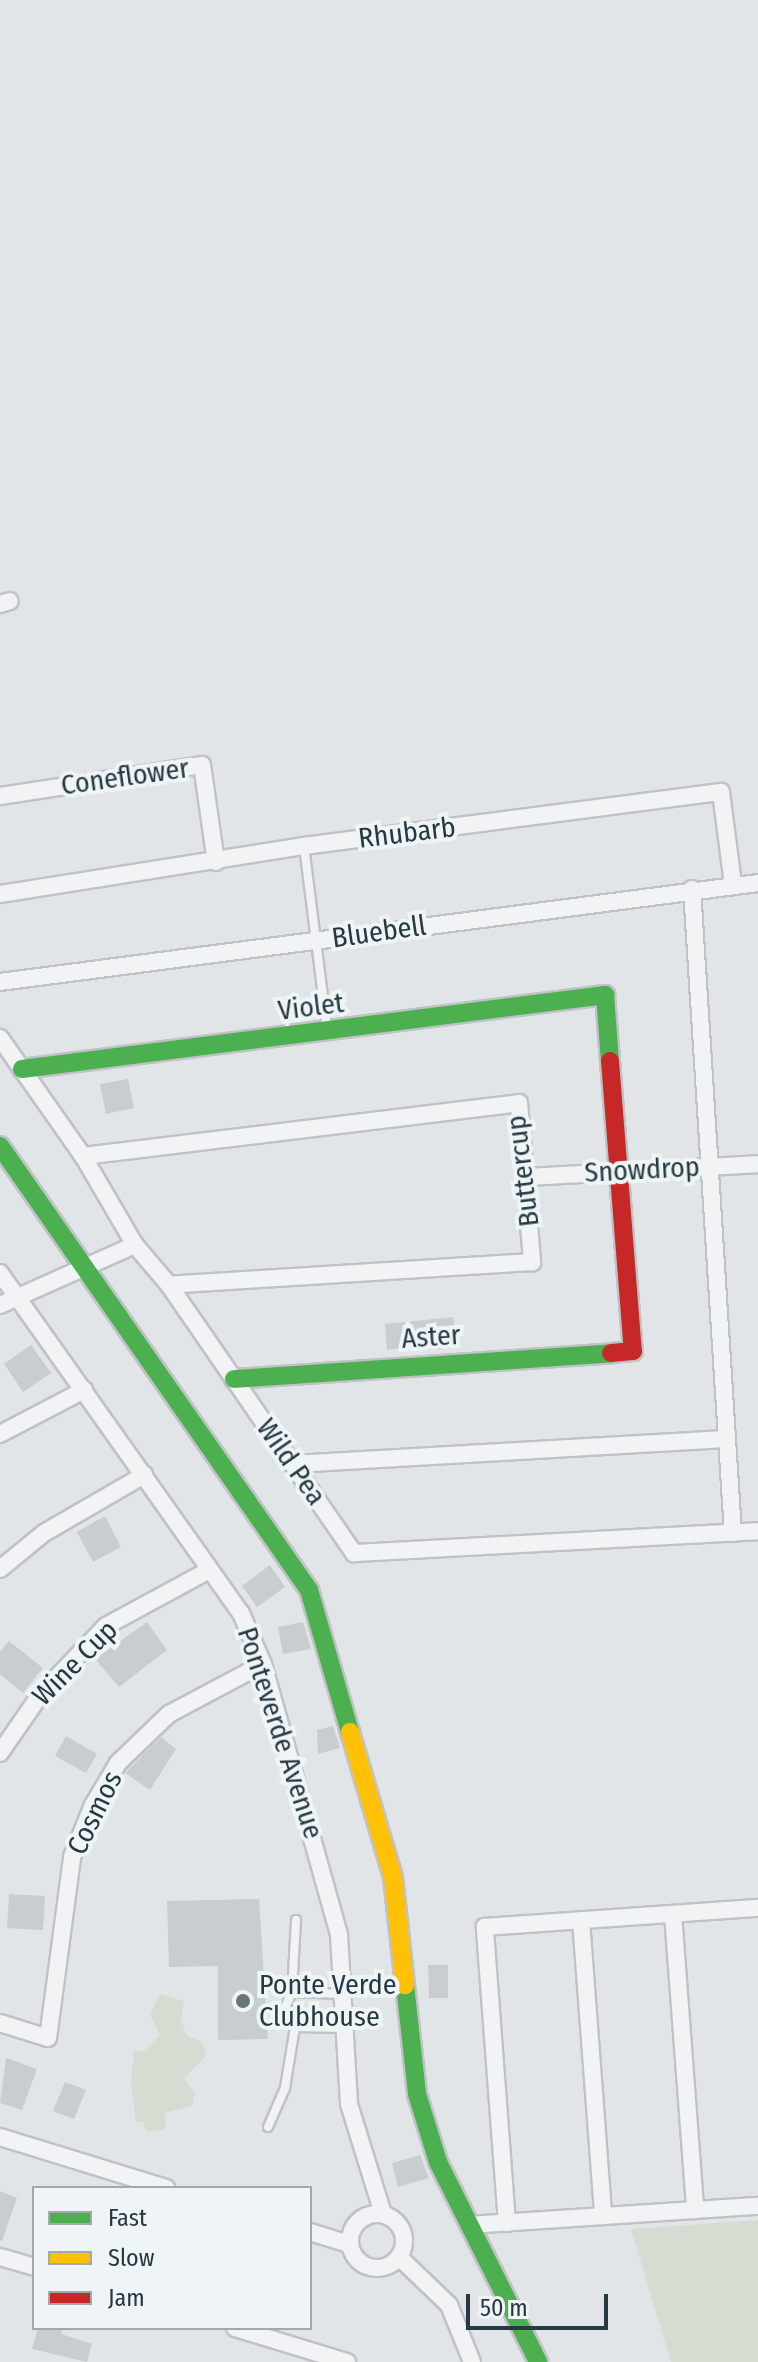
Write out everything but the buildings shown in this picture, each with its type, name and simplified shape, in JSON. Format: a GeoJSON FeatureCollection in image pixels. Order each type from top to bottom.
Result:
{"type":"FeatureCollection","features":[{"type":"Feature","properties":{"kind":"street","name":"Coneflower"},"geometry":{"type":"LineString","coordinates":[[0,796],[202,765],[216,862]]}},
{"type":"Feature","properties":{"kind":"street","name":"Rhubarb"},"geometry":{"type":"LineString","coordinates":[[0,894],[304,846],[721,792],[733,885]]}},
{"type":"Feature","properties":{"kind":"street","name":"Bluebell"},"geometry":{"type":"LineString","coordinates":[[0,982],[692,889],[758,883]]}},
{"type":"Feature","properties":{"kind":"street"},"geometry":{"type":"LineString","coordinates":[[692,889],[733,1533]]}},
{"type":"Feature","properties":{"kind":"street","name":"Violet"},"geometry":{"type":"LineString","coordinates":[[22,1069],[327,1034],[605,995],[620,1171]]}},
{"type":"Feature","properties":{"kind":"street","name":"Wild Pea"},"geometry":{"type":"LineString","coordinates":[[0,1038],[83,1156],[135,1245],[169,1285],[354,1553],[758,1531]]}},
{"type":"Feature","properties":{"kind":"street","name":"Buttercup"},"geometry":{"type":"LineString","coordinates":[[83,1156],[519,1103],[532,1262],[169,1285]]}},
{"type":"Feature","properties":{"kind":"street"},"geometry":{"type":"LineString","coordinates":[[0,1146],[309,1590],[393,1877],[417,2094],[438,2162],[538,2362]]}},
{"type":"Feature","properties":{"kind":"street","name":"Snowdrop"},"geometry":{"type":"LineString","coordinates":[[527,1177],[758,1164]]}},
{"type":"Feature","properties":{"kind":"street","name":"Aster"},"geometry":{"type":"LineString","coordinates":[[234,1379],[633,1351],[620,1171]]}},
{"type":"Feature","properties":{"kind":"street"},"geometry":{"type":"LineString","coordinates":[[0,1305],[16,1295],[135,1245]]}},
{"type":"Feature","properties":{"kind":"street","name":"Ponteverde Avenue"},"geometry":{"type":"LineString","coordinates":[[0,1273],[241,1613],[263,1664],[336,1920],[349,2104],[383,2214]]}},
{"type":"Feature","properties":{"kind":"street"},"geometry":{"type":"LineString","coordinates":[[0,1434],[84,1390]]}},
{"type":"Feature","properties":{"kind":"street"},"geometry":{"type":"LineString","coordinates":[[293,1464],[726,1439]]}},
{"type":"Feature","properties":{"kind":"street"},"geometry":{"type":"LineString","coordinates":[[0,1569],[44,1533],[144,1475]]}},
{"type":"Feature","properties":{"kind":"street","name":"Wine Cup"},"geometry":{"type":"LineString","coordinates":[[0,1753],[40,1695],[106,1626],[209,1570]]}},
{"type":"Feature","properties":{"kind":"street","name":"Cosmos"},"geometry":{"type":"LineString","coordinates":[[0,2023],[48,2038],[69,1871],[93,1805],[118,1763],[169,1714],[263,1664]]}},
{"type":"Feature","properties":{"kind":"street"},"geometry":{"type":"LineString","coordinates":[[507,2223],[485,1927],[758,1908]]}},
{"type":"Feature","properties":{"kind":"street"},"geometry":{"type":"LineString","coordinates":[[673,1914],[695,2210]]}},
{"type":"Feature","properties":{"kind":"street"},"geometry":{"type":"LineString","coordinates":[[581,1920],[603,2216]]}},
{"type":"Feature","properties":{"kind":"street"},"geometry":{"type":"LineString","coordinates":[[0,2137],[159,2186]]}},
{"type":"Feature","properties":{"kind":"street"},"geometry":{"type":"LineString","coordinates":[[469,2225],[758,2206]]}},
{"type":"Feature","properties":{"kind":"street"},"geometry":{"type":"LineString","coordinates":[[383,2214],[402,2231],[399,2257],[381,2268],[370,2267],[353,2255],[349,2244],[359,2221],[383,2214]]}},
{"type":"Feature","properties":{"kind":"street"},"geometry":{"type":"LineString","coordinates":[[312,2233],[349,2244]]}},
{"type":"Feature","properties":{"kind":"street"},"geometry":{"type":"LineString","coordinates":[[0,2257],[32,2266]]}},
{"type":"Feature","properties":{"kind":"street"},"geometry":{"type":"LineString","coordinates":[[399,2257],[449,2305],[472,2362]]}},
{"type":"Feature","properties":{"kind":"street"},"geometry":{"type":"LineString","coordinates":[[242,2330],[347,2362]]}},
{"type":"Feature","properties":{"kind":"lane"},"geometry":{"type":"LineString","coordinates":[[304,846],[327,1034]]}},
{"type":"Feature","properties":{"kind":"lane"},"geometry":{"type":"LineString","coordinates":[[268,2127],[285,2088],[295,2027],[284,2010],[292,1992],[296,1920]]}},
{"type":"Feature","properties":{"kind":"lane"},"geometry":{"type":"LineString","coordinates":[[292,1992],[343,1994]]}},
{"type":"Feature","properties":{"kind":"lane"},"geometry":{"type":"LineString","coordinates":[[295,2027],[345,2028]]}},
{"type":"Feature","properties":{"kind":"shaded area"},"geometry":{"type":"Polygon","coordinates":[[[160,1994],[184,2001],[181,2019],[186,2035],[203,2043],[206,2056],[184,2079],[195,2093],[192,2106],[165,2113],[165,2130],[146,2131],[143,2122],[136,2122],[131,2082],[134,2050],[143,2052],[160,2035],[150,2014],[160,1994]]]}},
{"type":"Feature","properties":{"kind":"shaded area"},"geometry":{"type":"Polygon","coordinates":[[[758,2220],[758,2362],[671,2362],[631,2229],[758,2220]]]}},
{"type":"Feature","properties":{"kind":"traffic: fast"},"geometry":{"type":"LineString","coordinates":[[22,1069],[605,995],[610,1061]]}},
{"type":"Feature","properties":{"kind":"traffic: fast"},"geometry":{"type":"LineString","coordinates":[[0,1146],[309,1590],[350,1732]]}},
{"type":"Feature","properties":{"kind":"traffic: fast"},"geometry":{"type":"LineString","coordinates":[[234,1379],[611,1353]]}},
{"type":"Feature","properties":{"kind":"traffic: fast"},"geometry":{"type":"LineString","coordinates":[[405,1985],[417,2094],[438,2162],[538,2362]]}},
{"type":"Feature","properties":{"kind":"traffic: slow"},"geometry":{"type":"LineString","coordinates":[[350,1732],[393,1877],[405,1985]]}},
{"type":"Feature","properties":{"kind":"traffic: jam"},"geometry":{"type":"LineString","coordinates":[[610,1061],[633,1351],[611,1353]]}},
{"type":"Feature","properties":{"kind":"place","name":"Ponte Verde Clubhouse"},"geometry":{"type":"Point","coordinates":[243,2001]}}]}
